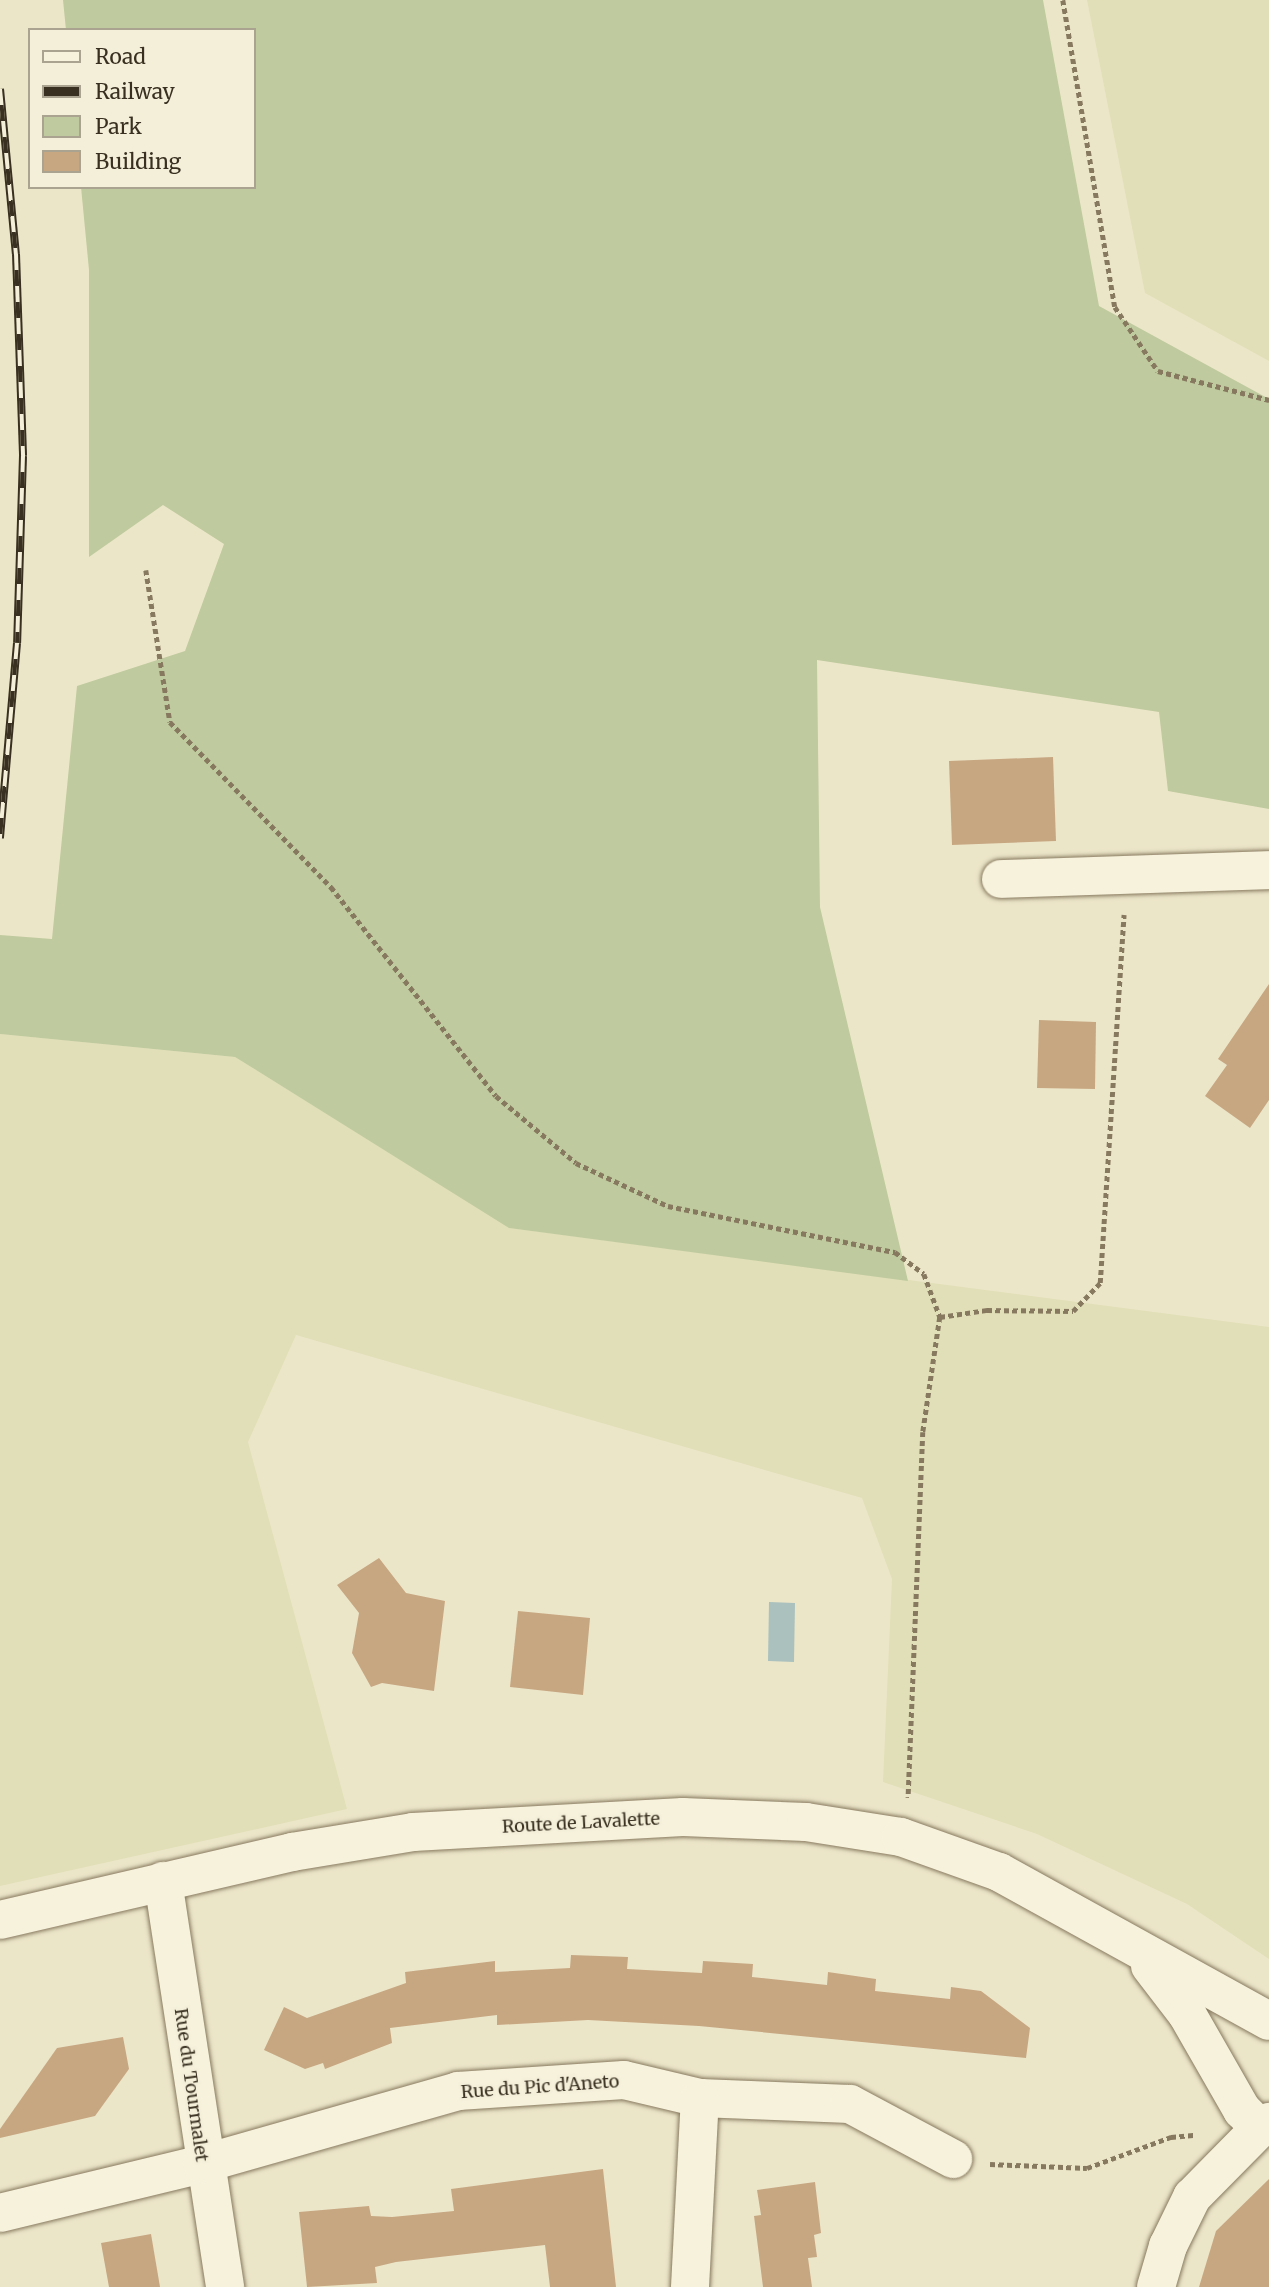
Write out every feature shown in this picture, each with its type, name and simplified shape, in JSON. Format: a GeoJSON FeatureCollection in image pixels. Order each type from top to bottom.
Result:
{"type":"FeatureCollection","features":[{"type":"Feature","properties":{"kind":"street"},"geometry":{"type":"LineString","coordinates":[[1001,879],[1269,870]]}},
{"type":"Feature","properties":{"kind":"street","name":"Route de Lavalette"},"geometry":{"type":"LineString","coordinates":[[0,1920],[163,1881],[413,1832],[683,1817],[806,1822],[901,1837],[999,1872],[1079,1913],[1142,1955],[1269,2021]]}},
{"type":"Feature","properties":{"kind":"street","name":"Rue du Tourmalet"},"geometry":{"type":"LineString","coordinates":[[163,1881],[202,2164],[225,2287]]}},
{"type":"Feature","properties":{"kind":"street","name":"Route de Lavalette"},"geometry":{"type":"LineString","coordinates":[[1142,1955],[1187,2014],[1242,2110],[1264,2125]]}},
{"type":"Feature","properties":{"kind":"street","name":"Rue du Pic d'Aneto"},"geometry":{"type":"LineString","coordinates":[[0,2213],[202,2164],[458,2091],[624,2080],[700,2098],[850,2104],[953,2160]]}},
{"type":"Feature","properties":{"kind":"street"},"geometry":{"type":"LineString","coordinates":[[690,2287],[700,2098]]}},
{"type":"Feature","properties":{"kind":"street"},"geometry":{"type":"LineString","coordinates":[[1156,2287],[1168,2246],[1192,2197],[1264,2125]]}},
{"type":"Feature","properties":{"kind":"path"},"geometry":{"type":"LineString","coordinates":[[1063,0],[1115,307],[1158,372],[1269,400]]}},
{"type":"Feature","properties":{"kind":"path"},"geometry":{"type":"LineString","coordinates":[[146,570],[170,722],[331,887],[496,1096],[576,1163],[668,1206],[895,1252],[924,1275],[940,1317],[923,1432],[908,1800],[901,1837]]}},
{"type":"Feature","properties":{"kind":"path"},"geometry":{"type":"LineString","coordinates":[[940,1317],[987,1310],[1073,1311],[1100,1283],[1126,876]]}},
{"type":"Feature","properties":{"kind":"path"},"geometry":{"type":"LineString","coordinates":[[953,2160],[1087,2168],[1171,2137],[1264,2125]]}},
{"type":"Feature","properties":{"kind":"shaded area"},"geometry":{"type":"Polygon","coordinates":[[[1087,0],[1269,0],[1269,361],[1145,293],[1087,0]]]}},
{"type":"Feature","properties":{"kind":"shaded area"},"geometry":{"type":"Polygon","coordinates":[[[0,1034],[235,1057],[510,1228],[1269,1327],[1269,1959],[1187,1904],[1037,1834],[883,1782],[892,1579],[862,1498],[296,1335],[248,1442],[347,1809],[0,1886],[0,1034]]]}},
{"type":"Feature","properties":{"kind":"green space"},"geometry":{"type":"Polygon","coordinates":[[[63,0],[1043,0],[1099,306],[1269,399],[1269,809],[1168,791],[1159,712],[817,660],[820,907],[908,1281],[509,1228],[235,1057],[0,1034],[0,935],[52,939],[77,686],[185,651],[224,544],[163,505],[89,557],[89,270],[81,189],[256,189],[256,28],[66,28],[63,0]]]}},
{"type":"Feature","properties":{"kind":"water"},"geometry":{"type":"Polygon","coordinates":[[[769,1602],[795,1603],[794,1662],[768,1661],[769,1602]]]}},
{"type":"Feature","properties":{"kind":"building"},"geometry":{"type":"Polygon","coordinates":[[[1053,757],[1056,841],[952,845],[949,761],[1053,757]]]}},
{"type":"Feature","properties":{"kind":"building"},"geometry":{"type":"Polygon","coordinates":[[[1269,984],[1269,1100],[1250,1128],[1205,1096],[1227,1065],[1218,1059],[1269,984]]]}},
{"type":"Feature","properties":{"kind":"building"},"geometry":{"type":"Polygon","coordinates":[[[1039,1020],[1096,1022],[1095,1089],[1037,1088],[1039,1020]]]}},
{"type":"Feature","properties":{"kind":"building"},"geometry":{"type":"Polygon","coordinates":[[[379,1558],[406,1593],[445,1601],[434,1691],[382,1683],[371,1687],[352,1653],[359,1613],[337,1585],[379,1558]]]}},
{"type":"Feature","properties":{"kind":"building"},"geometry":{"type":"Polygon","coordinates":[[[518,1611],[590,1618],[583,1695],[510,1687],[518,1611]]]}},
{"type":"Feature","properties":{"kind":"building"},"geometry":{"type":"Polygon","coordinates":[[[571,1955],[628,1957],[627,1969],[702,1973],[703,1961],[753,1964],[752,1977],[827,1985],[828,1972],[876,1979],[875,1991],[950,1999],[951,1987],[981,1991],[1030,2028],[1026,2058],[699,2026],[588,2020],[497,2025],[497,2015],[390,2028],[392,2043],[325,2069],[323,2063],[305,2069],[264,2050],[284,2007],[307,2018],[406,1983],[405,1972],[495,1961],[495,1972],[570,1968],[571,1955]]]}},
{"type":"Feature","properties":{"kind":"building"},"geometry":{"type":"Polygon","coordinates":[[[123,2037],[129,2069],[95,2116],[0,2138],[0,2129],[57,2048],[123,2037]]]}},
{"type":"Feature","properties":{"kind":"building"},"geometry":{"type":"Polygon","coordinates":[[[603,2169],[616,2287],[550,2287],[545,2245],[396,2262],[375,2267],[377,2283],[307,2287],[299,2212],[369,2206],[371,2216],[392,2217],[454,2211],[451,2189],[603,2169]]]}},
{"type":"Feature","properties":{"kind":"building"},"geometry":{"type":"Polygon","coordinates":[[[1269,2179],[1269,2287],[1199,2287],[1216,2231],[1269,2179]]]}},
{"type":"Feature","properties":{"kind":"building"},"geometry":{"type":"Polygon","coordinates":[[[815,2182],[821,2233],[814,2235],[817,2257],[808,2258],[812,2287],[763,2287],[754,2216],[761,2215],[757,2190],[815,2182]]]}},
{"type":"Feature","properties":{"kind":"building"},"geometry":{"type":"Polygon","coordinates":[[[151,2234],[160,2287],[109,2287],[101,2243],[151,2234]]]}},
{"type":"Feature","properties":{"kind":"railway"},"geometry":{"type":"LineString","coordinates":[[0,89],[16,254],[23,456],[17,643],[0,838]]}}]}
